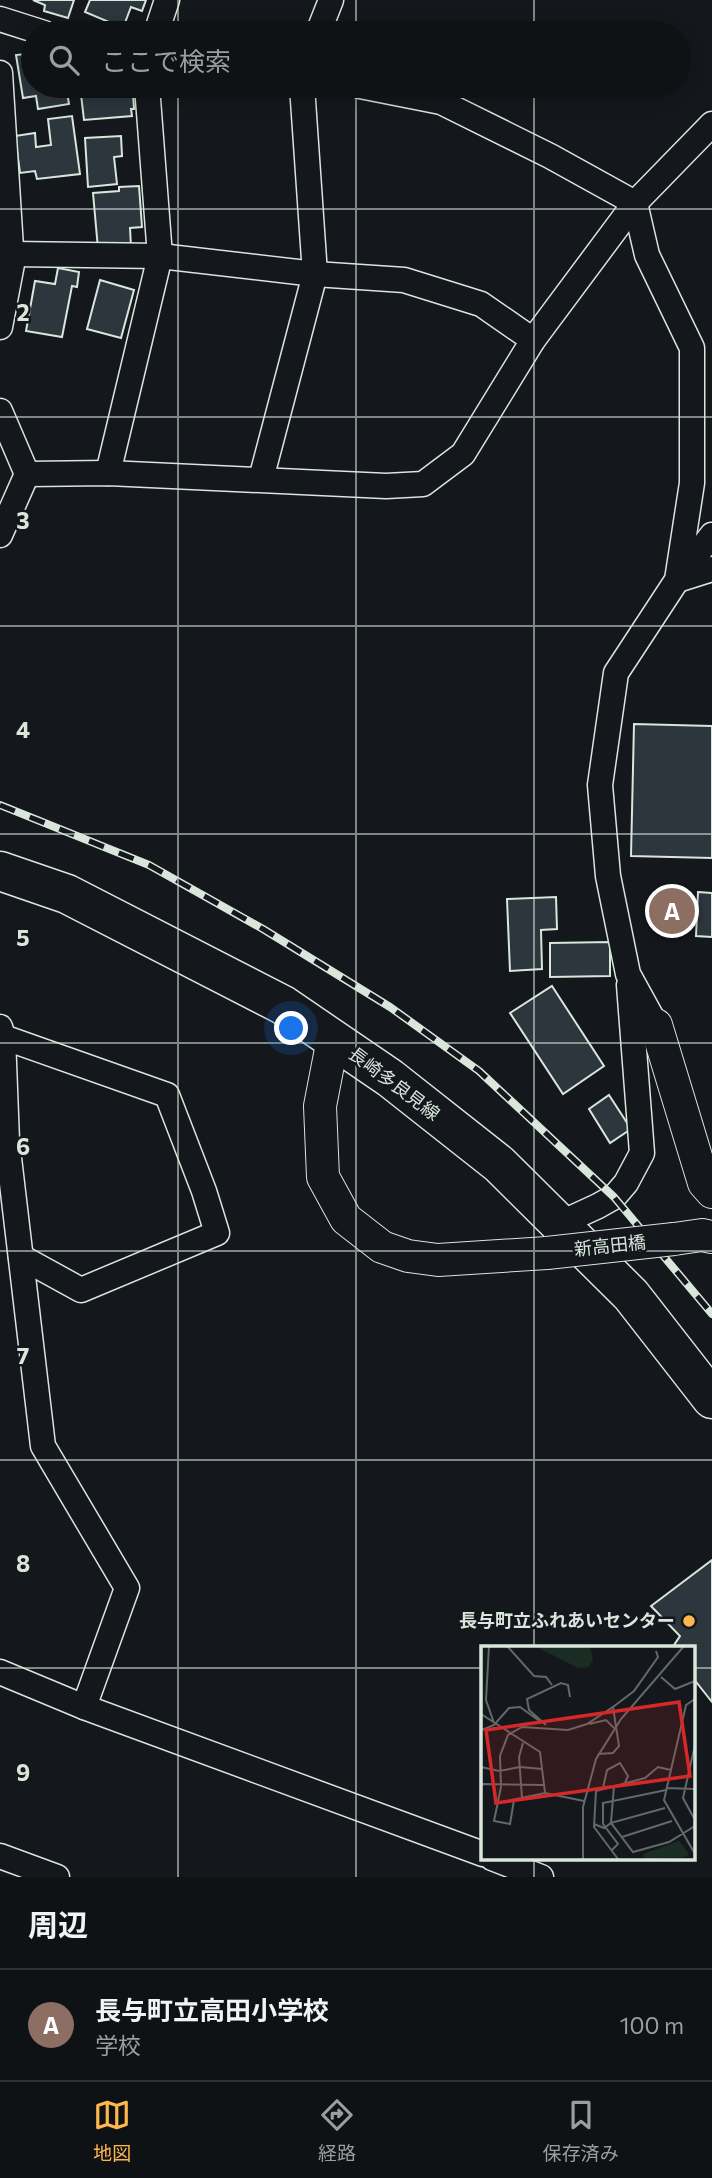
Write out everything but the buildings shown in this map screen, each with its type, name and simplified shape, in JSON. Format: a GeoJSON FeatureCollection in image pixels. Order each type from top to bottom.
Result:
{"type":"FeatureCollection","features":[{"type":"Feature","properties":{"kind":"main road","name":"長崎多良見線"},"geometry":{"type":"LineString","coordinates":[[0,871],[67,894],[282,1005],[390,1078],[499,1164],[553,1238],[631,1295],[712,1399]]}},
{"type":"Feature","properties":{"kind":"street"},"geometry":{"type":"LineString","coordinates":[[160,21],[167,0]]}},
{"type":"Feature","properties":{"kind":"street"},"geometry":{"type":"LineString","coordinates":[[322,21],[331,0]]}},
{"type":"Feature","properties":{"kind":"street"},"geometry":{"type":"LineString","coordinates":[[0,19],[21,26]]}},
{"type":"Feature","properties":{"kind":"street"},"geometry":{"type":"LineString","coordinates":[[0,73],[4,178],[12,254],[0,327]]}},
{"type":"Feature","properties":{"kind":"street"},"geometry":{"type":"LineString","coordinates":[[108,472],[160,256],[148,98]]}},
{"type":"Feature","properties":{"kind":"street"},"geometry":{"type":"LineString","coordinates":[[261,479],[315,274],[303,98]]}},
{"type":"Feature","properties":{"kind":"street"},"geometry":{"type":"LineString","coordinates":[[421,98],[441,102],[635,202],[647,255],[692,348],[692,483],[677,580]]}},
{"type":"Feature","properties":{"kind":"street"},"geometry":{"type":"LineString","coordinates":[[27,474],[108,472],[386,486],[423,484],[463,454],[533,340],[635,202],[712,124]]}},
{"type":"Feature","properties":{"kind":"street"},"geometry":{"type":"LineString","coordinates":[[12,254],[160,256],[315,274],[404,280],[481,304],[533,340]]}},
{"type":"Feature","properties":{"kind":"street"},"geometry":{"type":"LineString","coordinates":[[0,411],[27,474],[0,535]]}},
{"type":"Feature","properties":{"kind":"street"},"geometry":{"type":"LineString","coordinates":[[553,1238],[614,1196],[626,1183],[642,1153],[628,974],[608,876],[600,785],[616,673],[677,580],[712,535]]}},
{"type":"Feature","properties":{"kind":"street"},"geometry":{"type":"LineString","coordinates":[[677,580],[712,569]]}},
{"type":"Feature","properties":{"kind":"street"},"geometry":{"type":"LineString","coordinates":[[628,974],[656,1025],[704,1183],[712,1192]]}},
{"type":"Feature","properties":{"kind":"street"},"geometry":{"type":"LineString","coordinates":[[21,1256],[81,1290],[216,1233],[204,1191],[167,1096],[1,1032],[4,1139],[21,1256],[43,1447],[127,1588],[84,1707]]}},
{"type":"Feature","properties":{"kind":"street","name":"新高田橋"},"geometry":{"type":"LineString","coordinates":[[333,1039],[320,1106],[323,1177],[346,1219],[382,1247],[408,1256],[438,1260],[553,1238],[712,1237]]}},
{"type":"Feature","properties":{"kind":"street"},"geometry":{"type":"LineString","coordinates":[[0,1672],[84,1707],[481,1853]]}},
{"type":"Feature","properties":{"kind":"street"},"geometry":{"type":"LineString","coordinates":[[0,1856],[57,1877]]}},
{"type":"Feature","properties":{"kind":"street"},"geometry":{"type":"LineString","coordinates":[[496,1860],[529,1875]]}},
{"type":"Feature","properties":{"kind":"railway"},"geometry":{"type":"LineString","coordinates":[[0,805],[149,865],[263,929],[390,1007],[479,1071],[614,1197],[712,1314]]}},
{"type":"Feature","properties":{"kind":"place","name":"長与町立高田小学校"},"geometry":{"type":"Point","coordinates":[672,911]}},
{"type":"Feature","properties":{"kind":"place","name":"長与町立ふれあいセンター"},"geometry":{"type":"Point","coordinates":[689,1621]}}]}
